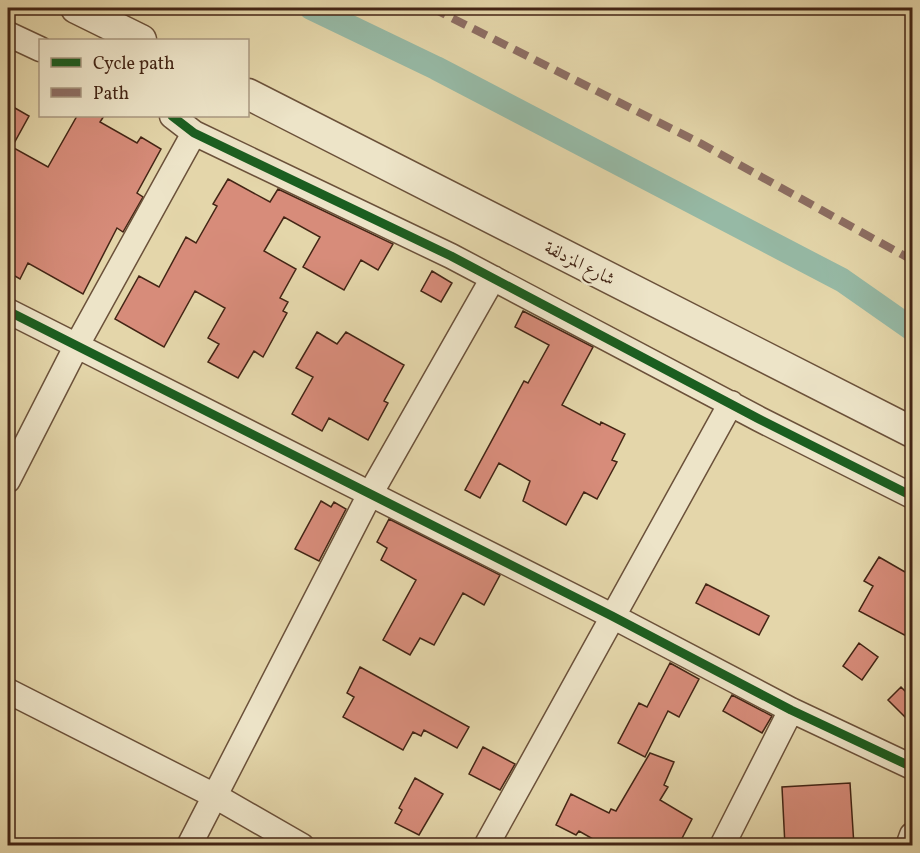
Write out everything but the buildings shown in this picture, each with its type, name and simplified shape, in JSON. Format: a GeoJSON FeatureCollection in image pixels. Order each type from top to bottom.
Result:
{"type":"FeatureCollection","features":[{"type":"Feature","properties":{"kind":"street"},"geometry":{"type":"LineString","coordinates":[[76,8],[139,39]]}},
{"type":"Feature","properties":{"kind":"street"},"geometry":{"type":"LineString","coordinates":[[8,34],[39,49]]}},
{"type":"Feature","properties":{"kind":"street","name":"شارع المزدلفة"},"geometry":{"type":"LineString","coordinates":[[249,95],[912,432]]}},
{"type":"Feature","properties":{"kind":"street"},"geometry":{"type":"LineString","coordinates":[[173,117],[194,133],[493,278],[912,496]]}},
{"type":"Feature","properties":{"kind":"street"},"geometry":{"type":"LineString","coordinates":[[8,480],[77,345],[194,133]]}},
{"type":"Feature","properties":{"kind":"street"},"geometry":{"type":"LineString","coordinates":[[189,846],[369,496],[493,278]]}},
{"type":"Feature","properties":{"kind":"street"},"geometry":{"type":"LineString","coordinates":[[8,311],[369,496],[612,616],[791,710],[912,767]]}},
{"type":"Feature","properties":{"kind":"street"},"geometry":{"type":"LineString","coordinates":[[486,846],[731,403]]}},
{"type":"Feature","properties":{"kind":"street"},"geometry":{"type":"LineString","coordinates":[[8,691],[215,796],[302,846]]}},
{"type":"Feature","properties":{"kind":"street"},"geometry":{"type":"LineString","coordinates":[[722,846],[791,710]]}},
{"type":"Feature","properties":{"kind":"street"},"geometry":{"type":"LineString","coordinates":[[908,846],[912,836]]}},
{"type":"Feature","properties":{"kind":"waterway"},"geometry":{"type":"LineString","coordinates":[[311,8],[436,68],[842,280],[912,329]]}},
{"type":"Feature","properties":{"kind":"marked path"},"geometry":{"type":"LineString","coordinates":[[432,8],[700,143],[912,260]]}},
{"type":"Feature","properties":{"kind":"cycle path"},"geometry":{"type":"LineString","coordinates":[[173,117],[194,133],[451,256],[759,419],[912,496]]}},
{"type":"Feature","properties":{"kind":"cycle path"},"geometry":{"type":"LineString","coordinates":[[8,311],[612,616],[791,710],[912,767]]}}]}
